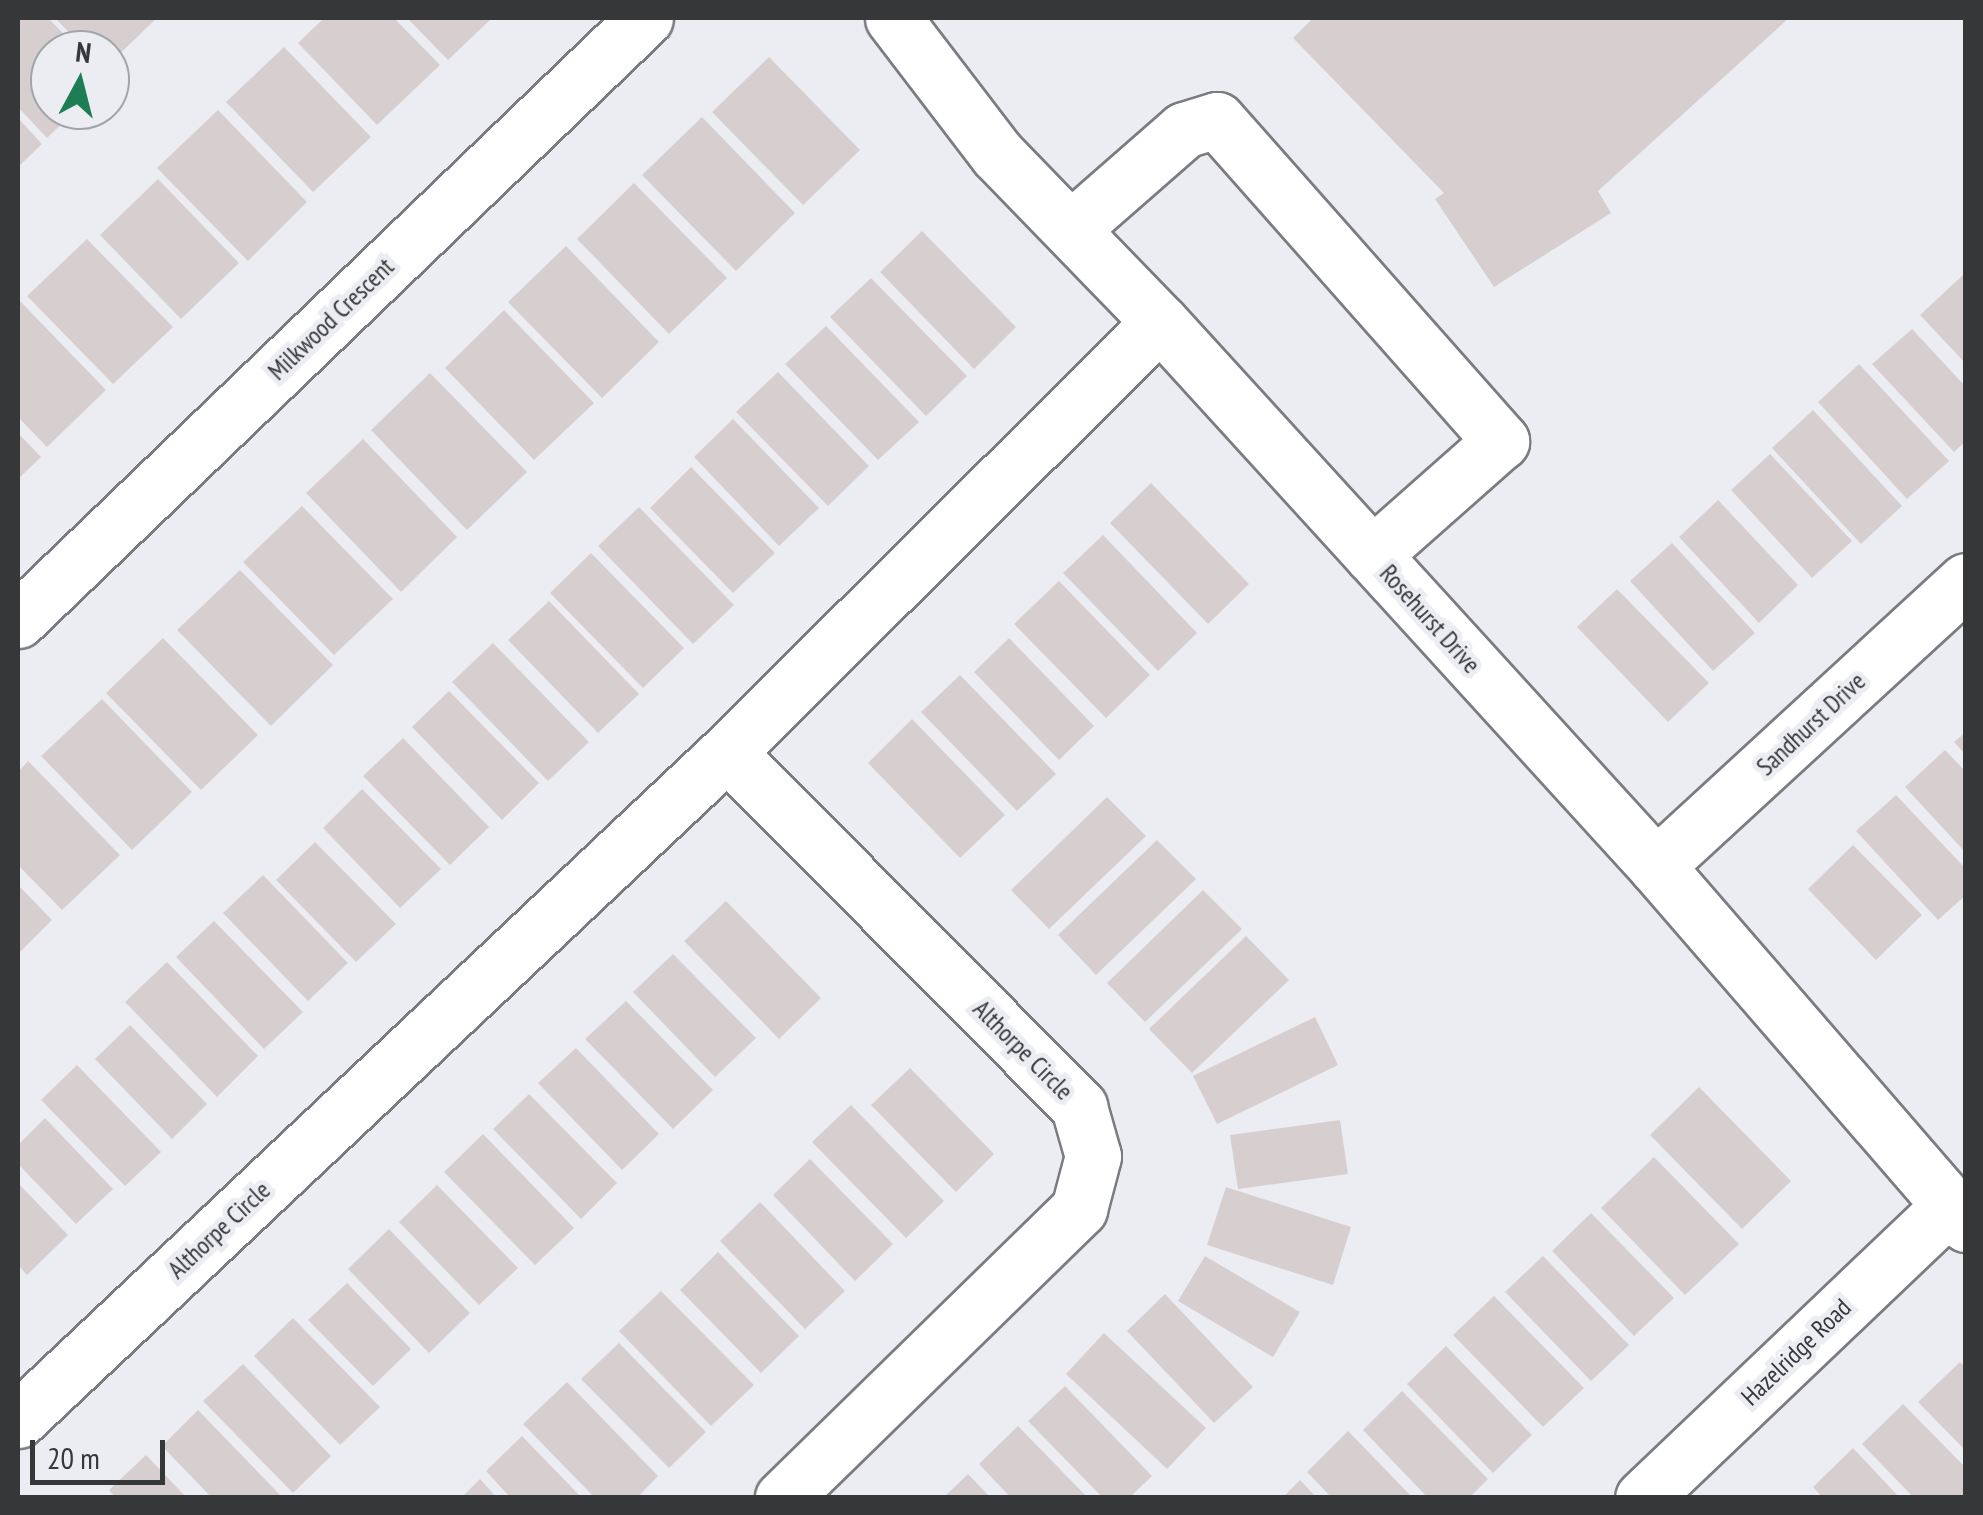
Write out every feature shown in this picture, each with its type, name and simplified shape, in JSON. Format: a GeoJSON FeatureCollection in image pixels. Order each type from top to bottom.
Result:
{"type":"FeatureCollection","features":[{"type":"Feature","properties":{"kind":"street","name":"Milkwood Crescent"},"geometry":{"type":"LineString","coordinates":[[18,620],[645,18]]}},
{"type":"Feature","properties":{"kind":"street","name":"Rosehurst Drive"},"geometry":{"type":"LineString","coordinates":[[893,18],[997,154],[1160,322],[1656,866],[1958,1215]]}},
{"type":"Feature","properties":{"kind":"street"},"geometry":{"type":"LineString","coordinates":[[1071,229],[1184,130],[1217,120],[1501,441],[1372,555]]}},
{"type":"Feature","properties":{"kind":"street","name":"Althorpe Circle"},"geometry":{"type":"LineString","coordinates":[[18,1420],[727,752],[1160,322]]}},
{"type":"Feature","properties":{"kind":"street","name":"Sandhurst Drive"},"geometry":{"type":"LineString","coordinates":[[1656,866],[1966,581]]}},
{"type":"Feature","properties":{"kind":"street","name":"Althorpe Circle"},"geometry":{"type":"LineString","coordinates":[[727,752],[1079,1107],[1093,1156],[1079,1208],[782,1498]]}},
{"type":"Feature","properties":{"kind":"street","name":"Hazelridge Road"},"geometry":{"type":"LineString","coordinates":[[1643,1498],[1958,1215]]}},
{"type":"Feature","properties":{"kind":"building"},"geometry":{"type":"Polygon","coordinates":[[[18,18],[48,18],[60,30],[30,30],[30,120],[18,107],[18,18]]]}},
{"type":"Feature","properties":{"kind":"building"},"geometry":{"type":"Polygon","coordinates":[[[55,18],[157,18],[130,44],[130,30],[67,30],[55,18]]]}},
{"type":"Feature","properties":{"kind":"building"},"geometry":{"type":"Polygon","coordinates":[[[324,18],[394,18],[440,65],[377,125],[298,43],[324,18]]]}},
{"type":"Feature","properties":{"kind":"building"},"geometry":{"type":"Polygon","coordinates":[[[407,18],[492,18],[448,60],[407,18]]]}},
{"type":"Feature","properties":{"kind":"building"},"geometry":{"type":"Polygon","coordinates":[[[1313,18],[1789,18],[1598,191],[1611,213],[1494,287],[1435,199],[1444,193],[1293,38],[1313,18]]]}},
{"type":"Feature","properties":{"kind":"building"},"geometry":{"type":"Polygon","coordinates":[[[284,47],[371,137],[313,192],[226,102],[284,47]]]}},
{"type":"Feature","properties":{"kind":"building"},"geometry":{"type":"Polygon","coordinates":[[[769,57],[860,150],[803,205],[712,112],[769,57]]]}},
{"type":"Feature","properties":{"kind":"building"},"geometry":{"type":"Polygon","coordinates":[[[218,110],[307,202],[248,261],[157,168],[218,110]]]}},
{"type":"Feature","properties":{"kind":"building"},"geometry":{"type":"Polygon","coordinates":[[[702,117],[795,213],[736,271],[642,175],[702,117]]]}},
{"type":"Feature","properties":{"kind":"building"},"geometry":{"type":"Polygon","coordinates":[[[18,118],[42,144],[18,167],[18,118]]]}},
{"type":"Feature","properties":{"kind":"building"},"geometry":{"type":"Polygon","coordinates":[[[40,130],[55,130],[47,138],[40,130]]]}},
{"type":"Feature","properties":{"kind":"building"},"geometry":{"type":"Polygon","coordinates":[[[158,179],[239,263],[181,319],[100,235],[158,179]]]}},
{"type":"Feature","properties":{"kind":"building"},"geometry":{"type":"Polygon","coordinates":[[[634,183],[727,278],[669,334],[577,239],[634,183]]]}},
{"type":"Feature","properties":{"kind":"building"},"geometry":{"type":"Polygon","coordinates":[[[922,231],[1016,327],[974,369],[880,272],[922,231]]]}},
{"type":"Feature","properties":{"kind":"building"},"geometry":{"type":"Polygon","coordinates":[[[87,239],[173,327],[113,384],[27,296],[87,239]]]}},
{"type":"Feature","properties":{"kind":"building"},"geometry":{"type":"Polygon","coordinates":[[[566,246],[659,342],[602,398],[508,302],[566,246]]]}},
{"type":"Feature","properties":{"kind":"building"},"geometry":{"type":"Polygon","coordinates":[[[1963,275],[1966,278],[1966,364],[1920,315],[1963,275]]]}},
{"type":"Feature","properties":{"kind":"building"},"geometry":{"type":"Polygon","coordinates":[[[871,278],[967,376],[926,416],[830,317],[871,278]]]}},
{"type":"Feature","properties":{"kind":"building"},"geometry":{"type":"Polygon","coordinates":[[[20,301],[106,390],[47,447],[18,417],[20,301]]]}},
{"type":"Feature","properties":{"kind":"building"},"geometry":{"type":"Polygon","coordinates":[[[504,310],[594,403],[534,460],[445,368],[504,310]]]}},
{"type":"Feature","properties":{"kind":"building"},"geometry":{"type":"Polygon","coordinates":[[[826,326],[919,422],[878,460],[785,364],[826,326]]]}},
{"type":"Feature","properties":{"kind":"building"},"geometry":{"type":"Polygon","coordinates":[[[1912,329],[1966,387],[1966,441],[1954,452],[1872,364],[1912,329]]]}},
{"type":"Feature","properties":{"kind":"building"},"geometry":{"type":"Polygon","coordinates":[[[1859,364],[1949,461],[1907,499],[1818,402],[1859,364]]]}},
{"type":"Feature","properties":{"kind":"building"},"geometry":{"type":"Polygon","coordinates":[[[778,372],[869,466],[828,506],[736,412],[778,372]]]}},
{"type":"Feature","properties":{"kind":"building"},"geometry":{"type":"Polygon","coordinates":[[[430,373],[527,472],[467,530],[371,430],[430,373]]]}},
{"type":"Feature","properties":{"kind":"building"},"geometry":{"type":"Polygon","coordinates":[[[1813,410],[1902,506],[1861,544],[1772,448],[1813,410]]]}},
{"type":"Feature","properties":{"kind":"building"},"geometry":{"type":"Polygon","coordinates":[[[733,419],[819,508],[779,546],[694,457],[733,419]]]}},
{"type":"Feature","properties":{"kind":"building"},"geometry":{"type":"Polygon","coordinates":[[[18,433],[41,457],[18,479],[18,433]]]}},
{"type":"Feature","properties":{"kind":"building"},"geometry":{"type":"Polygon","coordinates":[[[363,439],[457,537],[401,592],[306,493],[363,439]]]}},
{"type":"Feature","properties":{"kind":"building"},"geometry":{"type":"Polygon","coordinates":[[[1770,454],[1852,541],[1812,578],[1731,490],[1770,454]]]}},
{"type":"Feature","properties":{"kind":"building"},"geometry":{"type":"Polygon","coordinates":[[[691,467],[775,553],[733,593],[650,508],[691,467]]]}},
{"type":"Feature","properties":{"kind":"building"},"geometry":{"type":"Polygon","coordinates":[[[1151,483],[1249,584],[1208,624],[1110,523],[1151,483]]]}},
{"type":"Feature","properties":{"kind":"building"},"geometry":{"type":"Polygon","coordinates":[[[1718,500],[1798,585],[1759,623],[1679,537],[1718,500]]]}},
{"type":"Feature","properties":{"kind":"building"},"geometry":{"type":"Polygon","coordinates":[[[302,506],[393,599],[334,655],[243,562],[302,506]]]}},
{"type":"Feature","properties":{"kind":"building"},"geometry":{"type":"Polygon","coordinates":[[[639,507],[734,605],[693,644],[598,546],[639,507]]]}},
{"type":"Feature","properties":{"kind":"building"},"geometry":{"type":"Polygon","coordinates":[[[1103,535],[1197,633],[1158,671],[1063,573],[1103,535]]]}},
{"type":"Feature","properties":{"kind":"building"},"geometry":{"type":"Polygon","coordinates":[[[1672,543],[1755,633],[1713,671],[1630,581],[1672,543]]]}},
{"type":"Feature","properties":{"kind":"building"},"geometry":{"type":"Polygon","coordinates":[[[591,553],[684,648],[643,688],[550,593],[591,553]]]}},
{"type":"Feature","properties":{"kind":"building"},"geometry":{"type":"Polygon","coordinates":[[[240,570],[333,665],[271,726],[177,630],[240,570]]]}},
{"type":"Feature","properties":{"kind":"building"},"geometry":{"type":"Polygon","coordinates":[[[1059,581],[1150,675],[1106,718],[1014,624],[1059,581]]]}},
{"type":"Feature","properties":{"kind":"building"},"geometry":{"type":"Polygon","coordinates":[[[1617,589],[1709,683],[1668,722],[1577,627],[1617,589]]]}},
{"type":"Feature","properties":{"kind":"building"},"geometry":{"type":"Polygon","coordinates":[[[549,601],[639,694],[598,733],[508,640],[549,601]]]}},
{"type":"Feature","properties":{"kind":"building"},"geometry":{"type":"Polygon","coordinates":[[[163,638],[258,735],[201,790],[106,693],[163,638]]]}},
{"type":"Feature","properties":{"kind":"building"},"geometry":{"type":"Polygon","coordinates":[[[1009,638],[1094,726],[1059,760],[974,672],[1009,638]]]}},
{"type":"Feature","properties":{"kind":"building"},"geometry":{"type":"Polygon","coordinates":[[[493,643],[589,742],[548,781],[452,682],[493,643]]]}},
{"type":"Feature","properties":{"kind":"building"},"geometry":{"type":"Polygon","coordinates":[[[960,675],[1056,774],[1017,811],[921,712],[960,675]]]}},
{"type":"Feature","properties":{"kind":"building"},"geometry":{"type":"Polygon","coordinates":[[[449,691],[539,783],[502,820],[412,727],[449,691]]]}},
{"type":"Feature","properties":{"kind":"building"},"geometry":{"type":"Polygon","coordinates":[[[102,699],[192,792],[132,850],[41,756],[102,699]]]}},
{"type":"Feature","properties":{"kind":"building"},"geometry":{"type":"Polygon","coordinates":[[[912,719],[1005,815],[960,858],[868,763],[912,719]]]}},
{"type":"Feature","properties":{"kind":"building"},"geometry":{"type":"Polygon","coordinates":[[[1966,732],[1966,755],[1954,742],[1966,732]]]}},
{"type":"Feature","properties":{"kind":"building"},"geometry":{"type":"Polygon","coordinates":[[[403,738],[489,827],[450,865],[363,776],[403,738]]]}},
{"type":"Feature","properties":{"kind":"building"},"geometry":{"type":"Polygon","coordinates":[[[1945,750],[1966,772],[1966,853],[1905,787],[1945,750]]]}},
{"type":"Feature","properties":{"kind":"building"},"geometry":{"type":"Polygon","coordinates":[[[28,761],[120,855],[62,910],[18,865],[18,772],[28,761]]]}},
{"type":"Feature","properties":{"kind":"building"},"geometry":{"type":"Polygon","coordinates":[[[362,789],[441,869],[400,908],[323,828],[362,789]]]}},
{"type":"Feature","properties":{"kind":"building"},"geometry":{"type":"Polygon","coordinates":[[[1896,795],[1966,869],[1966,895],[1938,920],[1856,831],[1896,795]]]}},
{"type":"Feature","properties":{"kind":"building"},"geometry":{"type":"Polygon","coordinates":[[[1107,797],[1146,836],[1049,929],[1011,890],[1107,797]]]}},
{"type":"Feature","properties":{"kind":"building"},"geometry":{"type":"Polygon","coordinates":[[[1157,840],[1196,879],[1096,975],[1058,935],[1157,840]]]}},
{"type":"Feature","properties":{"kind":"building"},"geometry":{"type":"Polygon","coordinates":[[[315,842],[396,924],[356,962],[276,880],[315,842]]]}},
{"type":"Feature","properties":{"kind":"building"},"geometry":{"type":"Polygon","coordinates":[[[1853,845],[1922,915],[1876,960],[1808,889],[1853,845]]]}},
{"type":"Feature","properties":{"kind":"building"},"geometry":{"type":"Polygon","coordinates":[[[263,875],[348,963],[308,1001],[223,913],[263,875]]]}},
{"type":"Feature","properties":{"kind":"building"},"geometry":{"type":"Polygon","coordinates":[[[18,885],[52,920],[18,954],[18,885]]]}},
{"type":"Feature","properties":{"kind":"building"},"geometry":{"type":"Polygon","coordinates":[[[1203,890],[1242,929],[1145,1022],[1107,983],[1203,890]]]}},
{"type":"Feature","properties":{"kind":"building"},"geometry":{"type":"Polygon","coordinates":[[[726,901],[821,998],[779,1039],[684,941],[726,901]]]}},
{"type":"Feature","properties":{"kind":"building"},"geometry":{"type":"Polygon","coordinates":[[[214,921],[303,1012],[264,1049],[176,957],[214,921]]]}},
{"type":"Feature","properties":{"kind":"building"},"geometry":{"type":"Polygon","coordinates":[[[1246,936],[1289,980],[1192,1073],[1149,1029],[1246,936]]]}},
{"type":"Feature","properties":{"kind":"building"},"geometry":{"type":"Polygon","coordinates":[[[673,954],[756,1038],[715,1077],[633,992],[673,954]]]}},
{"type":"Feature","properties":{"kind":"building"},"geometry":{"type":"Polygon","coordinates":[[[167,962],[258,1056],[217,1097],[125,1002],[167,962]]]}},
{"type":"Feature","properties":{"kind":"building"},"geometry":{"type":"Polygon","coordinates":[[[626,1001],[713,1090],[673,1129],[585,1039],[626,1001]]]}},
{"type":"Feature","properties":{"kind":"building"},"geometry":{"type":"Polygon","coordinates":[[[1315,1017],[1338,1065],[1217,1124],[1193,1076],[1315,1017]]]}},
{"type":"Feature","properties":{"kind":"building"},"geometry":{"type":"Polygon","coordinates":[[[130,1025],[207,1104],[172,1139],[95,1059],[130,1025]]]}},
{"type":"Feature","properties":{"kind":"building"},"geometry":{"type":"Polygon","coordinates":[[[576,1048],[659,1134],[622,1170],[538,1083],[576,1048]]]}},
{"type":"Feature","properties":{"kind":"building"},"geometry":{"type":"Polygon","coordinates":[[[77,1065],[161,1152],[125,1186],[41,1100],[77,1065]]]}},
{"type":"Feature","properties":{"kind":"building"},"geometry":{"type":"Polygon","coordinates":[[[910,1068],[994,1154],[956,1192],[871,1105],[910,1068]]]}},
{"type":"Feature","properties":{"kind":"building"},"geometry":{"type":"Polygon","coordinates":[[[1699,1087],[1791,1181],[1742,1229],[1650,1135],[1699,1087]]]}},
{"type":"Feature","properties":{"kind":"building"},"geometry":{"type":"Polygon","coordinates":[[[529,1094],[617,1183],[581,1219],[493,1129],[529,1094]]]}},
{"type":"Feature","properties":{"kind":"building"},"geometry":{"type":"Polygon","coordinates":[[[851,1105],[944,1201],[906,1238],[812,1142],[851,1105]]]}},
{"type":"Feature","properties":{"kind":"building"},"geometry":{"type":"Polygon","coordinates":[[[45,1118],[113,1189],[76,1224],[18,1164],[18,1145],[45,1118]]]}},
{"type":"Feature","properties":{"kind":"building"},"geometry":{"type":"Polygon","coordinates":[[[1340,1120],[1348,1174],[1238,1189],[1230,1135],[1340,1120]]]}},
{"type":"Feature","properties":{"kind":"building"},"geometry":{"type":"Polygon","coordinates":[[[483,1134],[574,1228],[535,1265],[444,1172],[483,1134]]]}},
{"type":"Feature","properties":{"kind":"building"},"geometry":{"type":"Polygon","coordinates":[[[1654,1157],[1739,1244],[1685,1295],[1601,1208],[1654,1157]]]}},
{"type":"Feature","properties":{"kind":"building"},"geometry":{"type":"Polygon","coordinates":[[[810,1159],[893,1244],[855,1281],[773,1195],[810,1159]]]}},
{"type":"Feature","properties":{"kind":"building"},"geometry":{"type":"Polygon","coordinates":[[[18,1183],[68,1235],[27,1275],[18,1265],[18,1183]]]}},
{"type":"Feature","properties":{"kind":"building"},"geometry":{"type":"Polygon","coordinates":[[[437,1185],[518,1268],[479,1305],[399,1222],[437,1185]]]}},
{"type":"Feature","properties":{"kind":"building"},"geometry":{"type":"Polygon","coordinates":[[[1226,1187],[1351,1227],[1333,1285],[1207,1245],[1226,1187]]]}},
{"type":"Feature","properties":{"kind":"building"},"geometry":{"type":"Polygon","coordinates":[[[760,1202],[845,1291],[805,1329],[720,1241],[760,1202]]]}},
{"type":"Feature","properties":{"kind":"building"},"geometry":{"type":"Polygon","coordinates":[[[1591,1213],[1674,1298],[1634,1336],[1552,1251],[1591,1213]]]}},
{"type":"Feature","properties":{"kind":"building"},"geometry":{"type":"Polygon","coordinates":[[[389,1229],[470,1313],[429,1353],[348,1269],[389,1229]]]}},
{"type":"Feature","properties":{"kind":"building"},"geometry":{"type":"Polygon","coordinates":[[[718,1252],[799,1336],[761,1373],[680,1290],[718,1252]]]}},
{"type":"Feature","properties":{"kind":"building"},"geometry":{"type":"Polygon","coordinates":[[[1205,1256],[1300,1312],[1273,1357],[1178,1301],[1205,1256]]]}},
{"type":"Feature","properties":{"kind":"building"},"geometry":{"type":"Polygon","coordinates":[[[1543,1256],[1629,1345],[1591,1381],[1505,1292],[1543,1256]]]}},
{"type":"Feature","properties":{"kind":"building"},"geometry":{"type":"Polygon","coordinates":[[[347,1283],[411,1349],[373,1386],[308,1320],[347,1283]]]}},
{"type":"Feature","properties":{"kind":"building"},"geometry":{"type":"Polygon","coordinates":[[[661,1291],[754,1385],[711,1426],[619,1331],[661,1291]]]}},
{"type":"Feature","properties":{"kind":"building"},"geometry":{"type":"Polygon","coordinates":[[[1165,1294],[1253,1387],[1214,1423],[1127,1331],[1165,1294]]]}},
{"type":"Feature","properties":{"kind":"building"},"geometry":{"type":"Polygon","coordinates":[[[1494,1296],[1584,1388],[1543,1427],[1453,1335],[1494,1296]]]}},
{"type":"Feature","properties":{"kind":"building"},"geometry":{"type":"Polygon","coordinates":[[[293,1318],[380,1407],[340,1445],[254,1356],[293,1318]]]}},
{"type":"Feature","properties":{"kind":"building"},"geometry":{"type":"Polygon","coordinates":[[[1104,1333],[1206,1428],[1167,1469],[1066,1374],[1104,1333]]]}},
{"type":"Feature","properties":{"kind":"building"},"geometry":{"type":"Polygon","coordinates":[[[619,1343],[706,1432],[669,1468],[581,1379],[619,1343]]]}},
{"type":"Feature","properties":{"kind":"building"},"geometry":{"type":"Polygon","coordinates":[[[1446,1346],[1532,1435],[1493,1473],[1407,1384],[1446,1346]]]}},
{"type":"Feature","properties":{"kind":"building"},"geometry":{"type":"Polygon","coordinates":[[[1960,1362],[1966,1368],[1966,1451],[1918,1402],[1960,1362]]]}},
{"type":"Feature","properties":{"kind":"building"},"geometry":{"type":"Polygon","coordinates":[[[243,1364],[331,1456],[293,1493],[203,1401],[243,1364]]]}},
{"type":"Feature","properties":{"kind":"building"},"geometry":{"type":"Polygon","coordinates":[[[567,1382],[658,1476],[637,1498],[595,1498],[523,1424],[567,1382]]]}},
{"type":"Feature","properties":{"kind":"building"},"geometry":{"type":"Polygon","coordinates":[[[1065,1386],[1152,1476],[1129,1498],[1103,1498],[1028,1421],[1065,1386]]]}},
{"type":"Feature","properties":{"kind":"building"},"geometry":{"type":"Polygon","coordinates":[[[1402,1391],[1488,1479],[1469,1498],[1428,1498],[1363,1430],[1402,1391]]]}},
{"type":"Feature","properties":{"kind":"building"},"geometry":{"type":"Polygon","coordinates":[[[1903,1404],[1966,1468],[1966,1498],[1914,1498],[1862,1444],[1903,1404]]]}},
{"type":"Feature","properties":{"kind":"building"},"geometry":{"type":"Polygon","coordinates":[[[198,1410],[283,1498],[212,1498],[162,1446],[198,1410]]]}},
{"type":"Feature","properties":{"kind":"building"},"geometry":{"type":"Polygon","coordinates":[[[1018,1426],[1088,1498],[1011,1498],[979,1464],[1018,1426]]]}},
{"type":"Feature","properties":{"kind":"building"},"geometry":{"type":"Polygon","coordinates":[[[1348,1431],[1413,1498],[1332,1498],[1307,1472],[1348,1431]]]}},
{"type":"Feature","properties":{"kind":"building"},"geometry":{"type":"Polygon","coordinates":[[[522,1436],[582,1498],[511,1498],[486,1471],[522,1436]]]}},
{"type":"Feature","properties":{"kind":"building"},"geometry":{"type":"Polygon","coordinates":[[[1853,1448],[1900,1498],[1823,1498],[1813,1487],[1853,1448]]]}},
{"type":"Feature","properties":{"kind":"building"},"geometry":{"type":"Polygon","coordinates":[[[146,1455],[187,1498],[116,1498],[109,1490],[146,1455]]]}},
{"type":"Feature","properties":{"kind":"building"},"geometry":{"type":"Polygon","coordinates":[[[968,1474],[991,1498],[943,1498],[968,1474]]]}},
{"type":"Feature","properties":{"kind":"building"},"geometry":{"type":"Polygon","coordinates":[[[480,1479],[497,1498],[461,1498],[480,1479]]]}},
{"type":"Feature","properties":{"kind":"building"},"geometry":{"type":"Polygon","coordinates":[[[1300,1480],[1317,1498],[1282,1498],[1300,1480]]]}}]}
